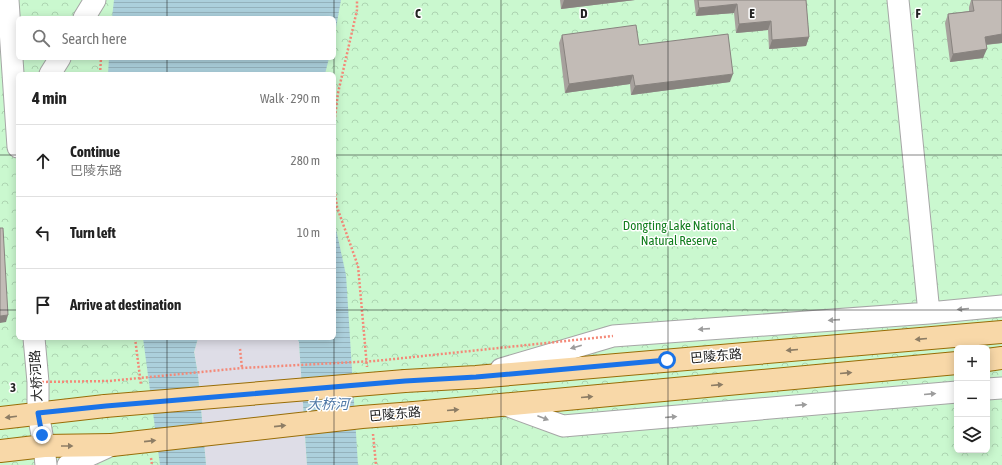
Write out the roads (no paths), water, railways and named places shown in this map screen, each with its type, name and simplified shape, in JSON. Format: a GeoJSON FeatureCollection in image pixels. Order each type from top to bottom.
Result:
{"type":"FeatureCollection","features":[{"type":"Feature","properties":{"kind":"main road","name":"巴陵东路"},"geometry":{"type":"LineString","coordinates":[[0,418],[106,406],[405,381],[476,377],[1002,332]]}},
{"type":"Feature","properties":{"kind":"main road"},"geometry":{"type":"LineString","coordinates":[[990,360],[1002,358]]}},
{"type":"Feature","properties":{"kind":"main road","name":"巴陵东路"},"geometry":{"type":"LineString","coordinates":[[0,451],[45,455],[112,445],[362,417],[954,363]]}},
{"type":"Feature","properties":{"kind":"street"},"geometry":{"type":"LineString","coordinates":[[8,0],[16,118]]}},
{"type":"Feature","properties":{"kind":"street"},"geometry":{"type":"LineString","coordinates":[[85,16],[95,0]]}},
{"type":"Feature","properties":{"kind":"street"},"geometry":{"type":"LineString","coordinates":[[898,0],[929,313]]}},
{"type":"Feature","properties":{"kind":"street"},"geometry":{"type":"LineString","coordinates":[[51,72],[59,60]]}},
{"type":"Feature","properties":{"kind":"street"},"geometry":{"type":"LineString","coordinates":[[476,377],[613,336],[929,313],[1002,306]]}},
{"type":"Feature","properties":{"kind":"street","name":"大桥河路"},"geometry":{"type":"LineString","coordinates":[[34,340],[38,382],[38,413],[45,455]]}},
{"type":"Feature","properties":{"kind":"street"},"geometry":{"type":"LineString","coordinates":[[990,389],[1002,388]]}},
{"type":"Feature","properties":{"kind":"street"},"geometry":{"type":"LineString","coordinates":[[506,404],[563,426],[954,392]]}},
{"type":"Feature","properties":{"kind":"street"},"geometry":{"type":"LineString","coordinates":[[68,465],[112,445]]}},
{"type":"Feature","properties":{"kind":"water"},"geometry":{"type":"Polygon","coordinates":[[[114,0],[341,0],[336,28],[336,16],[112,16],[114,0]]]}},
{"type":"Feature","properties":{"kind":"water"},"geometry":{"type":"Polygon","coordinates":[[[109,60],[328,60],[326,72],[108,72],[109,60]]]}},
{"type":"Feature","properties":{"kind":"water","name":"大桥河"},"geometry":{"type":"Polygon","coordinates":[[[336,229],[346,275],[358,465],[307,465],[298,340],[336,340],[336,229]]]}},
{"type":"Feature","properties":{"kind":"water"},"geometry":{"type":"Polygon","coordinates":[[[143,340],[197,340],[194,352],[198,375],[206,465],[160,465],[143,340]]]}},
{"type":"Feature","properties":{"kind":"park label","name":"Dongting Lake National Natural Reserve"},"geometry":{"type":"Point","coordinates":[679,232]}}]}
